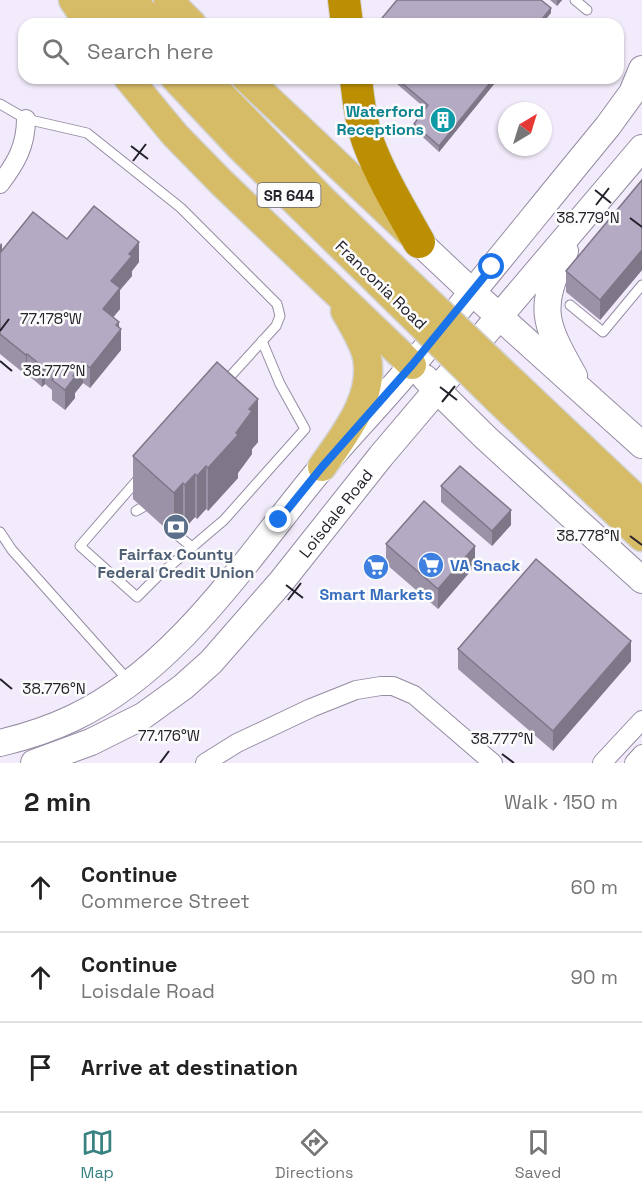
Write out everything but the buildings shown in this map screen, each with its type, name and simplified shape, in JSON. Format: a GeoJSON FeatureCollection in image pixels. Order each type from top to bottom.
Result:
{"type":"FeatureCollection","features":[{"type":"Feature","properties":{"kind":"highway"},"geometry":{"type":"LineString","coordinates":[[344,0],[346,18]]}},
{"type":"Feature","properties":{"kind":"highway"},"geometry":{"type":"LineString","coordinates":[[360,18],[362,0]]}},
{"type":"Feature","properties":{"kind":"highway"},"geometry":{"type":"LineString","coordinates":[[357,84],[368,142],[386,182],[419,242]]}},
{"type":"Feature","properties":{"kind":"main road"},"geometry":{"type":"LineString","coordinates":[[73,0],[85,18]]}},
{"type":"Feature","properties":{"kind":"main road"},"geometry":{"type":"LineString","coordinates":[[104,0],[120,18]]}},
{"type":"Feature","properties":{"kind":"main road"},"geometry":{"type":"LineString","coordinates":[[132,0],[148,18]]}},
{"type":"Feature","properties":{"kind":"main road"},"geometry":{"type":"LineString","coordinates":[[168,0],[186,18]]}},
{"type":"Feature","properties":{"kind":"main road"},"geometry":{"type":"LineString","coordinates":[[0,743],[44,730],[73,718],[129,682],[189,629],[322,467],[412,365],[608,126],[632,93],[642,69]]}},
{"type":"Feature","properties":{"kind":"main road"},"geometry":{"type":"LineString","coordinates":[[133,84],[187,148],[486,438],[642,580]]}},
{"type":"Feature","properties":{"kind":"main road","name":"Franconia Road"},"geometry":{"type":"LineString","coordinates":[[181,84],[240,147],[405,294],[506,391],[642,537]]}},
{"type":"Feature","properties":{"kind":"main road","name":"Franconia Road"},"geometry":{"type":"LineString","coordinates":[[211,84],[322,199],[405,294]]}},
{"type":"Feature","properties":{"kind":"main road"},"geometry":{"type":"LineString","coordinates":[[252,84],[472,292],[642,445]]}},
{"type":"Feature","properties":{"kind":"main road"},"geometry":{"type":"LineString","coordinates":[[585,394],[552,333],[546,302],[555,273],[577,226],[635,161]]}},
{"type":"Feature","properties":{"kind":"main road","name":"Loisdale Road"},"geometry":{"type":"LineString","coordinates":[[42,762],[71,757],[143,716],[183,687],[211,662],[281,582],[381,456],[577,226]]}},
{"type":"Feature","properties":{"kind":"main road"},"geometry":{"type":"LineString","coordinates":[[322,467],[356,415],[368,374],[365,352],[360,338],[332,289]]}},
{"type":"Feature","properties":{"kind":"main road","name":"Franconia Road"},"geometry":{"type":"LineString","coordinates":[[506,391],[642,504]]}},
{"type":"Feature","properties":{"kind":"street"},"geometry":{"type":"LineString","coordinates":[[0,184],[22,150],[26,136],[26,119]]}},
{"type":"Feature","properties":{"kind":"street"},"geometry":{"type":"LineString","coordinates":[[205,763],[237,743],[311,708],[356,690],[381,686],[393,686],[414,695],[493,763]]}},
{"type":"Feature","properties":{"kind":"street"},"geometry":{"type":"LineString","coordinates":[[602,763],[642,720]]}},
{"type":"Feature","properties":{"kind":"street"},"geometry":{"type":"LineString","coordinates":[[634,763],[642,754]]}},
{"type":"Feature","properties":{"kind":"lane"},"geometry":{"type":"LineString","coordinates":[[575,0],[587,10]]}},
{"type":"Feature","properties":{"kind":"lane"},"geometry":{"type":"LineString","coordinates":[[0,104],[26,119],[87,133],[181,208],[277,304],[280,310],[278,321],[216,392]]}},
{"type":"Feature","properties":{"kind":"lane"},"geometry":{"type":"LineString","coordinates":[[570,304],[603,332],[642,285]]}},
{"type":"Feature","properties":{"kind":"lane"},"geometry":{"type":"LineString","coordinates":[[145,472],[80,546],[137,597],[224,520],[305,429],[280,384],[262,341]]}},
{"type":"Feature","properties":{"kind":"lane"},"geometry":{"type":"LineString","coordinates":[[0,532],[12,550],[129,682]]}},
{"type":"Feature","properties":{"kind":"lane"},"geometry":{"type":"LineString","coordinates":[[176,534],[192,547]]}},
{"type":"Feature","properties":{"kind":"place","name":"Waterford Receptions"},"geometry":{"type":"Point","coordinates":[443,120]}},
{"type":"Feature","properties":{"kind":"place","name":"Fairfax County Federal Credit Union"},"geometry":{"type":"Point","coordinates":[176,527]}},
{"type":"Feature","properties":{"kind":"place","name":"VA Snack"},"geometry":{"type":"Point","coordinates":[431,565]}},
{"type":"Feature","properties":{"kind":"place","name":"Smart Markets"},"geometry":{"type":"Point","coordinates":[376,567]}},
{"type":"Feature","properties":{"kind":"route"},"geometry":{"type":"LineString","coordinates":[[279,520],[322,467],[412,365],[492,267]]}}]}
